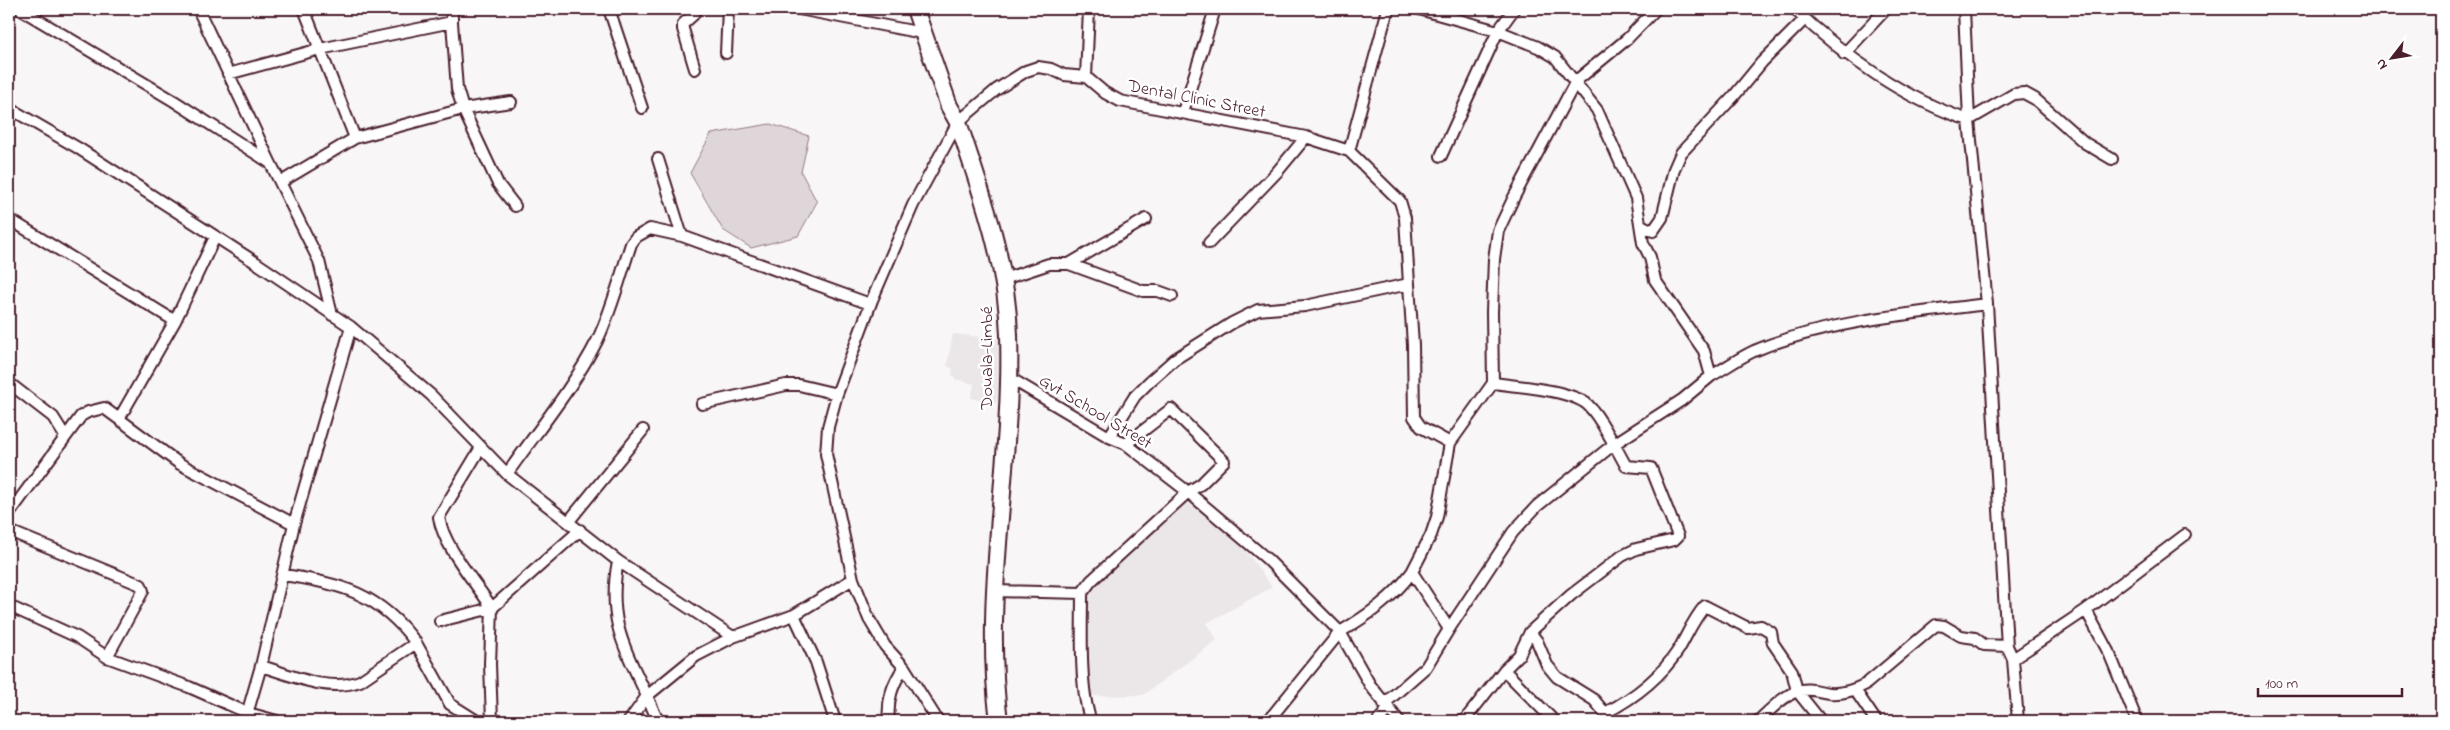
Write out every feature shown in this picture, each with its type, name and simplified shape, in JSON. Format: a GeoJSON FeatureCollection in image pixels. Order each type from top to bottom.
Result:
{"type":"FeatureCollection","features":[{"type":"Feature","properties":{"kind":"highway","name":"Douala-Limbé"},"geometry":{"type":"LineString","coordinates":[[915,9],[949,106],[958,122],[993,230],[1004,279],[1009,333],[1010,378],[995,591],[993,679],[999,721]]}},
{"type":"Feature","properties":{"kind":"street"},"geometry":{"type":"LineString","coordinates":[[20,9],[174,101],[270,162]]}},
{"type":"Feature","properties":{"kind":"street"},"geometry":{"type":"LineString","coordinates":[[198,9],[319,261],[332,315]]}},
{"type":"Feature","properties":{"kind":"street"},"geometry":{"type":"LineString","coordinates":[[304,9],[355,138]]}},
{"type":"Feature","properties":{"kind":"street"},"geometry":{"type":"LineString","coordinates":[[452,9],[457,89],[463,109],[498,184],[515,206]]}},
{"type":"Feature","properties":{"kind":"street"},"geometry":{"type":"LineString","coordinates":[[609,9],[642,108]]}},
{"type":"Feature","properties":{"kind":"street"},"geometry":{"type":"LineString","coordinates":[[695,69],[682,29],[683,24],[693,15],[696,9]]}},
{"type":"Feature","properties":{"kind":"street"},"geometry":{"type":"LineString","coordinates":[[726,53],[728,9]]}},
{"type":"Feature","properties":{"kind":"street"},"geometry":{"type":"LineString","coordinates":[[799,9],[922,33]]}},
{"type":"Feature","properties":{"kind":"street"},"geometry":{"type":"LineString","coordinates":[[938,721],[904,667],[885,646],[869,619],[853,578],[826,454],[828,427],[837,394],[870,304],[913,205],[958,122],[996,90],[1026,71],[1038,67],[1051,69],[1064,75],[1086,76],[1089,9]]}},
{"type":"Feature","properties":{"kind":"street"},"geometry":{"type":"LineString","coordinates":[[1183,112],[1215,9]]}},
{"type":"Feature","properties":{"kind":"street"},"geometry":{"type":"LineString","coordinates":[[1388,9],[1349,151],[1400,201],[1405,218],[1413,344],[1414,417],[1422,427],[1450,443]]}},
{"type":"Feature","properties":{"kind":"street"},"geometry":{"type":"LineString","coordinates":[[1419,9],[1498,31],[1548,51],[1576,81],[1597,110],[1636,198],[1643,242],[1650,257],[1655,280],[1704,351],[1711,376]]}},
{"type":"Feature","properties":{"kind":"street"},"geometry":{"type":"LineString","coordinates":[[1441,156],[1498,31],[1514,9]]}},
{"type":"Feature","properties":{"kind":"street"},"geometry":{"type":"LineString","coordinates":[[1268,721],[1340,632],[1382,603],[1401,587],[1412,572],[1431,535],[1437,517],[1450,443],[1493,383],[1492,303],[1494,259],[1498,231],[1576,81],[1627,39],[1656,9]]}},
{"type":"Feature","properties":{"kind":"street"},"geometry":{"type":"LineString","coordinates":[[1794,9],[1844,54],[1861,66],[1934,106],[1969,120]]}},
{"type":"Feature","properties":{"kind":"street"},"geometry":{"type":"LineString","coordinates":[[1844,54],[1886,9]]}},
{"type":"Feature","properties":{"kind":"street"},"geometry":{"type":"LineString","coordinates":[[1964,9],[1969,120],[1987,304],[2008,646],[2013,659],[2018,721]]}},
{"type":"Feature","properties":{"kind":"street"},"geometry":{"type":"LineString","coordinates":[[1641,225],[1653,231],[1658,226],[1681,153],[1734,96],[1762,62],[1805,19]]}},
{"type":"Feature","properties":{"kind":"street"},"geometry":{"type":"LineString","coordinates":[[228,74],[320,49],[452,22]]}},
{"type":"Feature","properties":{"kind":"street","name":"Dental Clinic Street"},"geometry":{"type":"LineString","coordinates":[[1086,76],[1105,93],[1120,101],[1306,137],[1349,151]]}},
{"type":"Feature","properties":{"kind":"street"},"geometry":{"type":"LineString","coordinates":[[1969,120],[2014,94],[2024,92],[2035,99],[2085,143],[2112,159]]}},
{"type":"Feature","properties":{"kind":"street"},"geometry":{"type":"LineString","coordinates":[[282,182],[355,138],[463,109],[511,102]]}},
{"type":"Feature","properties":{"kind":"street"},"geometry":{"type":"LineString","coordinates":[[9,108],[78,148],[255,262],[351,327],[431,395],[480,449],[507,474],[570,521],[618,561],[733,637]]}},
{"type":"Feature","properties":{"kind":"street"},"geometry":{"type":"LineString","coordinates":[[1209,243],[1265,186],[1306,137]]}},
{"type":"Feature","properties":{"kind":"street"},"geometry":{"type":"LineString","coordinates":[[658,159],[682,236]]}},
{"type":"Feature","properties":{"kind":"street"},"geometry":{"type":"LineString","coordinates":[[9,219],[175,321]]}},
{"type":"Feature","properties":{"kind":"street"},"geometry":{"type":"LineString","coordinates":[[1069,264],[1146,219]]}},
{"type":"Feature","properties":{"kind":"street"},"geometry":{"type":"LineString","coordinates":[[507,474],[577,374],[596,342],[610,312],[631,244],[636,237],[650,229],[682,236],[870,304]]}},
{"type":"Feature","properties":{"kind":"street"},"geometry":{"type":"LineString","coordinates":[[118,420],[175,321],[214,237]]}},
{"type":"Feature","properties":{"kind":"street"},"geometry":{"type":"LineString","coordinates":[[1004,279],[1049,264],[1069,264],[1143,291],[1158,291],[1172,296]]}},
{"type":"Feature","properties":{"kind":"street"},"geometry":{"type":"LineString","coordinates":[[1109,438],[1135,396],[1149,382],[1175,359],[1232,323],[1258,310],[1305,306],[1409,284]]}},
{"type":"Feature","properties":{"kind":"street"},"geometry":{"type":"LineString","coordinates":[[1378,721],[1386,706],[1426,667],[1491,564],[1525,519],[1559,486],[1614,444],[1682,400],[1711,376],[1753,352],[1823,331],[1939,310],[1987,304]]}},
{"type":"Feature","properties":{"kind":"street"},"geometry":{"type":"LineString","coordinates":[[247,717],[261,666],[294,524],[351,327]]}},
{"type":"Feature","properties":{"kind":"street","name":"Gvt School Street"},"geometry":{"type":"LineString","coordinates":[[1010,378],[1109,438],[1126,444],[1188,492],[1267,559],[1340,632],[1386,706],[1399,721]]}},
{"type":"Feature","properties":{"kind":"street"},"geometry":{"type":"LineString","coordinates":[[9,383],[53,416],[65,436]]}},
{"type":"Feature","properties":{"kind":"street"},"geometry":{"type":"LineString","coordinates":[[1464,721],[1504,670],[1519,655],[1530,632],[1571,595],[1622,556],[1636,549],[1674,540],[1678,536],[1651,468],[1626,466],[1600,420],[1587,404],[1577,398],[1548,391],[1493,383]]}},
{"type":"Feature","properties":{"kind":"street"},"geometry":{"type":"LineString","coordinates":[[702,404],[786,386],[799,385],[837,394]]}},
{"type":"Feature","properties":{"kind":"street"},"geometry":{"type":"LineString","coordinates":[[9,514],[81,416],[104,408],[180,464],[294,524]]}},
{"type":"Feature","properties":{"kind":"street"},"geometry":{"type":"LineString","coordinates":[[1091,721],[1086,698],[1082,641],[1082,593],[1091,581],[1188,492],[1201,484],[1224,461],[1174,410],[1165,412],[1126,444]]}},
{"type":"Feature","properties":{"kind":"street"},"geometry":{"type":"LineString","coordinates":[[570,521],[643,430]]}},
{"type":"Feature","properties":{"kind":"street"},"geometry":{"type":"LineString","coordinates":[[480,449],[439,517],[440,528],[448,542],[492,608],[490,664],[492,721]]}},
{"type":"Feature","properties":{"kind":"street"},"geometry":{"type":"LineString","coordinates":[[440,622],[492,608],[580,530]]}},
{"type":"Feature","properties":{"kind":"street"},"geometry":{"type":"LineString","coordinates":[[9,531],[142,586],[143,591],[107,657]]}},
{"type":"Feature","properties":{"kind":"street"},"geometry":{"type":"LineString","coordinates":[[2013,659],[2086,610],[2185,535]]}},
{"type":"Feature","properties":{"kind":"street"},"geometry":{"type":"LineString","coordinates":[[618,561],[613,586],[618,630],[658,721]]}},
{"type":"Feature","properties":{"kind":"street"},"geometry":{"type":"LineString","coordinates":[[1412,572],[1449,629]]}},
{"type":"Feature","properties":{"kind":"street"},"geometry":{"type":"LineString","coordinates":[[283,575],[327,581],[383,607],[402,625],[416,643],[450,704],[477,721]]}},
{"type":"Feature","properties":{"kind":"street"},"geometry":{"type":"LineString","coordinates":[[629,721],[647,696],[696,656],[733,637],[794,615],[853,578]]}},
{"type":"Feature","properties":{"kind":"street"},"geometry":{"type":"LineString","coordinates":[[995,591],[1082,593]]}},
{"type":"Feature","properties":{"kind":"street"},"geometry":{"type":"LineString","coordinates":[[9,606],[77,637],[107,657],[189,687],[247,717],[277,721]]}},
{"type":"Feature","properties":{"kind":"street"},"geometry":{"type":"LineString","coordinates":[[1530,632],[1537,641],[1547,665],[1556,677],[1594,700],[1603,717],[1639,692],[1662,670],[1677,653],[1706,606],[1748,628],[1761,626],[1771,632],[1773,642],[1792,671],[1798,691],[1821,721]]}},
{"type":"Feature","properties":{"kind":"street"},"geometry":{"type":"LineString","coordinates":[[2086,610],[2110,655],[2137,721]]}},
{"type":"Feature","properties":{"kind":"street"},"geometry":{"type":"LineString","coordinates":[[794,615],[816,662],[832,720]]}},
{"type":"Feature","properties":{"kind":"street"},"geometry":{"type":"LineString","coordinates":[[1758,721],[1768,711],[1798,691],[1811,689],[1838,693],[1855,690],[1866,684],[1936,625],[1944,626],[1961,636],[1975,638],[1984,645],[2008,646]]}},
{"type":"Feature","properties":{"kind":"street"},"geometry":{"type":"LineString","coordinates":[[261,666],[311,682],[350,685],[360,682],[416,643]]}},
{"type":"Feature","properties":{"kind":"street"},"geometry":{"type":"LineString","coordinates":[[889,721],[888,708],[891,692],[904,667]]}},
{"type":"Feature","properties":{"kind":"street"},"geometry":{"type":"LineString","coordinates":[[1504,670],[1554,721]]}},
{"type":"Feature","properties":{"kind":"street"},"geometry":{"type":"LineString","coordinates":[[1855,690],[1876,721]]}},
{"type":"Feature","properties":{"kind":"shaded area"},"geometry":{"type":"Polygon","coordinates":[[[770,124],[809,136],[801,172],[817,202],[798,236],[751,248],[723,230],[690,173],[711,134],[770,124]]]}},
{"type":"Feature","properties":{"kind":"shaded area"},"geometry":{"type":"Polygon","coordinates":[[[953,334],[999,339],[1000,380],[996,403],[971,398],[974,384],[955,379],[955,376],[952,376],[953,369],[947,366],[953,334]]]}},
{"type":"Feature","properties":{"kind":"shaded area"},"geometry":{"type":"Polygon","coordinates":[[[1182,501],[1202,510],[1245,550],[1272,587],[1207,623],[1217,640],[1143,695],[1089,696],[1081,645],[1085,586],[1182,501]]]}}]}
